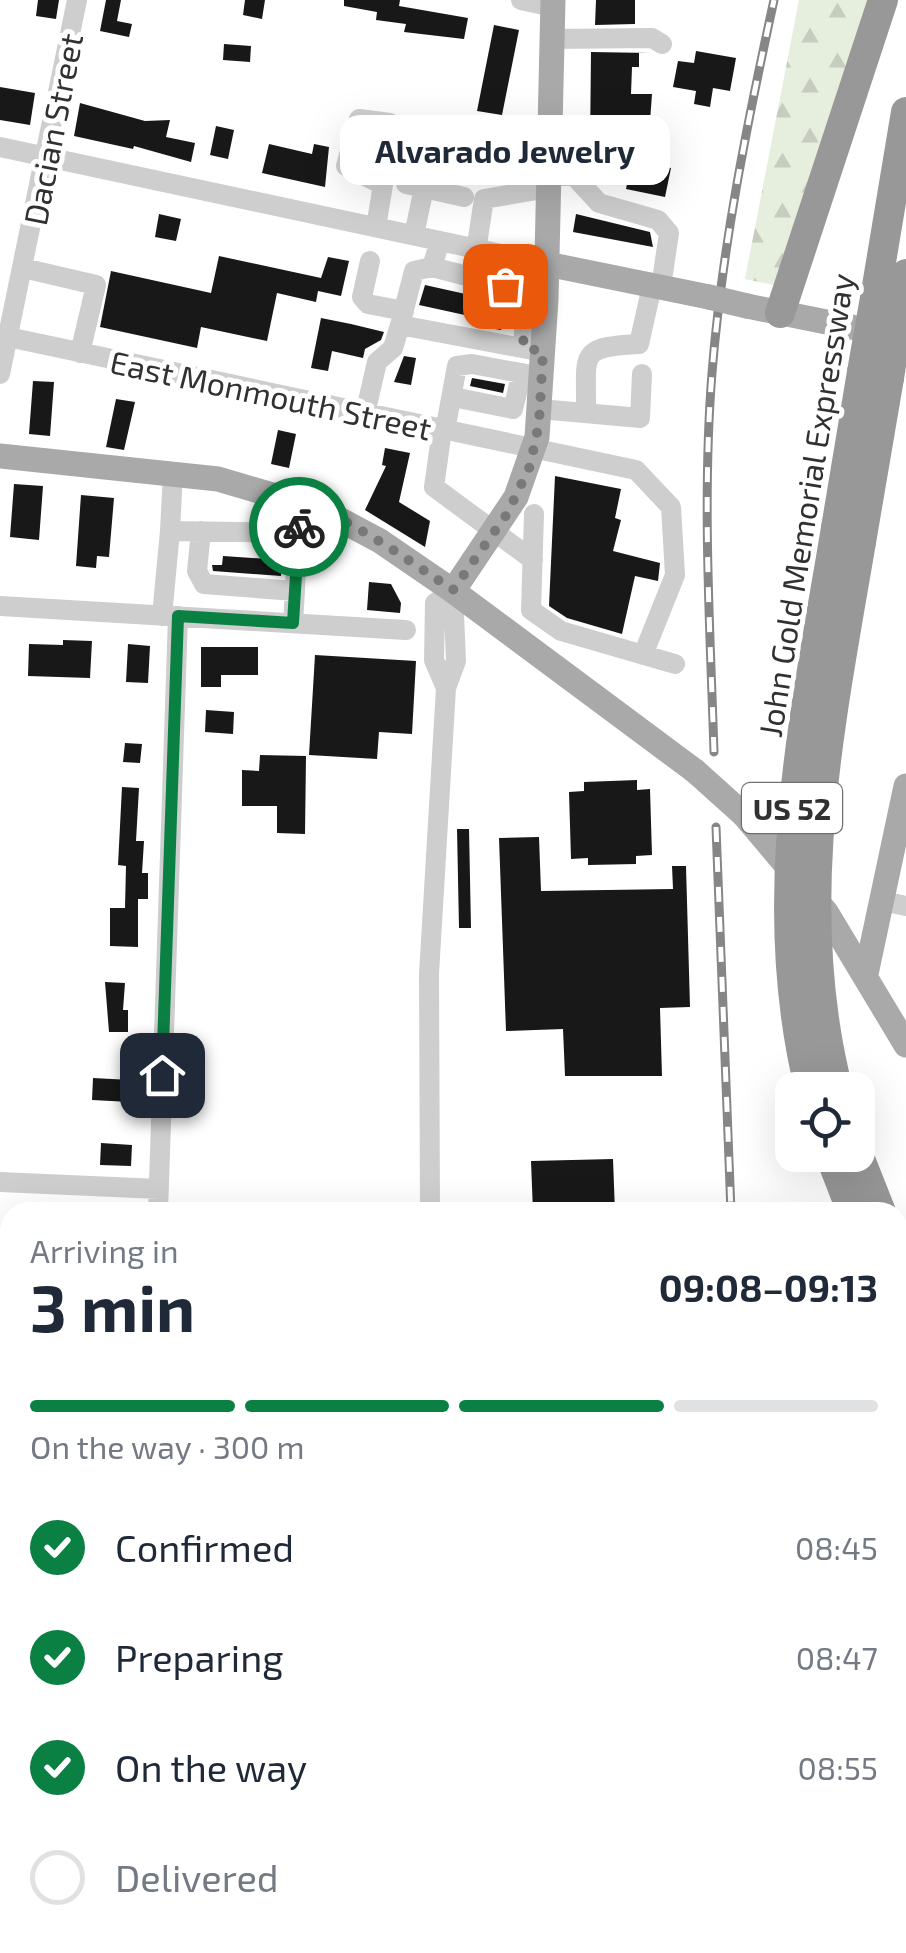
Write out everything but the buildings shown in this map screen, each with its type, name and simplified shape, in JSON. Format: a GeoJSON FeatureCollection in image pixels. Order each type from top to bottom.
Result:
{"type":"FeatureCollection","features":[{"type":"Feature","properties":{"kind":"highway"},"geometry":{"type":"LineString","coordinates":[[780,313],[883,0]]}},
{"type":"Feature","properties":{"kind":"highway","name":"John Gold Memorial Expressway"},"geometry":{"type":"LineString","coordinates":[[807,1072],[789,964],[788,868],[798,756],[848,535],[895,288],[906,112]]}},
{"type":"Feature","properties":{"kind":"highway","name":"John Gold Memorial Expressway"},"geometry":{"type":"LineString","coordinates":[[835,1072],[816,962],[816,851],[848,535]]}},
{"type":"Feature","properties":{"kind":"highway"},"geometry":{"type":"LineString","coordinates":[[837,1172],[848,1202]]}},
{"type":"Feature","properties":{"kind":"highway"},"geometry":{"type":"LineString","coordinates":[[865,1172],[877,1202]]}},
{"type":"Feature","properties":{"kind":"main road"},"geometry":{"type":"LineString","coordinates":[[453,590],[516,498],[534,450],[540,409],[532,362],[536,298],[547,264],[553,4]]}},
{"type":"Feature","properties":{"kind":"main road"},"geometry":{"type":"LineString","coordinates":[[547,264],[906,338]]}},
{"type":"Feature","properties":{"kind":"main road"},"geometry":{"type":"LineString","coordinates":[[0,456],[242,484],[304,503],[380,541],[453,590],[695,771],[744,816],[804,883],[866,974],[906,1045]]}},
{"type":"Feature","properties":{"kind":"main road"},"geometry":{"type":"LineString","coordinates":[[866,974],[894,903],[906,786]]}},
{"type":"Feature","properties":{"kind":"street","name":"Dacian Street"},"geometry":{"type":"LineString","coordinates":[[0,374],[8,337],[7,306],[23,268],[78,0]]}},
{"type":"Feature","properties":{"kind":"street"},"geometry":{"type":"LineString","coordinates":[[520,0],[553,4]]}},
{"type":"Feature","properties":{"kind":"street"},"geometry":{"type":"LineString","coordinates":[[552,39],[652,38],[662,44]]}},
{"type":"Feature","properties":{"kind":"street"},"geometry":{"type":"LineString","coordinates":[[376,227],[383,185],[346,166],[359,119],[390,123]]}},
{"type":"Feature","properties":{"kind":"street"},"geometry":{"type":"LineString","coordinates":[[0,147],[547,264]]}},
{"type":"Feature","properties":{"kind":"street"},"geometry":{"type":"LineString","coordinates":[[414,236],[414,186],[474,198],[574,176],[599,203],[658,220],[670,232],[639,344],[605,344],[593,349],[586,363],[586,413]]}},
{"type":"Feature","properties":{"kind":"street"},"geometry":{"type":"LineString","coordinates":[[472,277],[476,248],[474,198]]}},
{"type":"Feature","properties":{"kind":"street"},"geometry":{"type":"LineString","coordinates":[[432,266],[440,241]]}},
{"type":"Feature","properties":{"kind":"street"},"geometry":{"type":"LineString","coordinates":[[505,286],[511,256]]}},
{"type":"Feature","properties":{"kind":"street"},"geometry":{"type":"LineString","coordinates":[[370,260],[362,297],[368,304],[500,347],[532,362]]}},
{"type":"Feature","properties":{"kind":"street"},"geometry":{"type":"LineString","coordinates":[[365,414],[377,362],[393,348],[414,271],[432,266],[536,298]]}},
{"type":"Feature","properties":{"kind":"street"},"geometry":{"type":"LineString","coordinates":[[23,268],[96,285],[80,353]]}},
{"type":"Feature","properties":{"kind":"street","name":"East Monmouth Street"},"geometry":{"type":"LineString","coordinates":[[8,337],[636,470],[671,507],[675,575],[642,655]]}},
{"type":"Feature","properties":{"kind":"street"},"geometry":{"type":"LineString","coordinates":[[532,362],[458,366],[432,483],[492,534],[532,560]]}},
{"type":"Feature","properties":{"kind":"street"},"geometry":{"type":"LineString","coordinates":[[453,396],[514,410],[532,362]]}},
{"type":"Feature","properties":{"kind":"street"},"geometry":{"type":"LineString","coordinates":[[540,409],[640,418],[642,374]]}},
{"type":"Feature","properties":{"kind":"street"},"geometry":{"type":"LineString","coordinates":[[158,1202],[173,473]]}},
{"type":"Feature","properties":{"kind":"street"},"geometry":{"type":"LineString","coordinates":[[293,623],[297,533],[304,503]]}},
{"type":"Feature","properties":{"kind":"street"},"geometry":{"type":"LineString","coordinates":[[534,514],[531,610],[561,632],[674,664]]}},
{"type":"Feature","properties":{"kind":"street"},"geometry":{"type":"LineString","coordinates":[[170,530],[297,533]]}},
{"type":"Feature","properties":{"kind":"street"},"geometry":{"type":"LineString","coordinates":[[201,531],[197,571],[204,584],[296,592]]}},
{"type":"Feature","properties":{"kind":"street"},"geometry":{"type":"LineString","coordinates":[[430,1202],[429,974],[446,688],[456,660],[453,590]]}},
{"type":"Feature","properties":{"kind":"street"},"geometry":{"type":"LineString","coordinates":[[0,606],[406,630]]}},
{"type":"Feature","properties":{"kind":"street"},"geometry":{"type":"LineString","coordinates":[[0,1182],[159,1189]]}},
{"type":"Feature","properties":{"kind":"green space"},"geometry":{"type":"Polygon","coordinates":[[[799,0],[869,0],[774,285],[745,279],[799,0]]]}},
{"type":"Feature","properties":{"kind":"railway"},"geometry":{"type":"LineString","coordinates":[[714,752],[707,515],[712,373],[737,186],[774,0]]}},
{"type":"Feature","properties":{"kind":"railway"},"geometry":{"type":"LineString","coordinates":[[716,827],[731,1202]]}},
{"type":"Feature","properties":{"kind":"way so far"},"geometry":{"type":"LineString","coordinates":[[299,527],[304,503],[380,541],[453,590],[516,498],[538,437],[543,352],[523,347],[526,297],[505,286]]}},
{"type":"Feature","properties":{"kind":"place","name":"Alvarado Jewelry"},"geometry":{"type":"Point","coordinates":[505,286]}},
{"type":"Feature","properties":{"kind":"route"},"geometry":{"type":"LineString","coordinates":[[162,1075],[178,616],[293,623],[299,527]]}}]}
